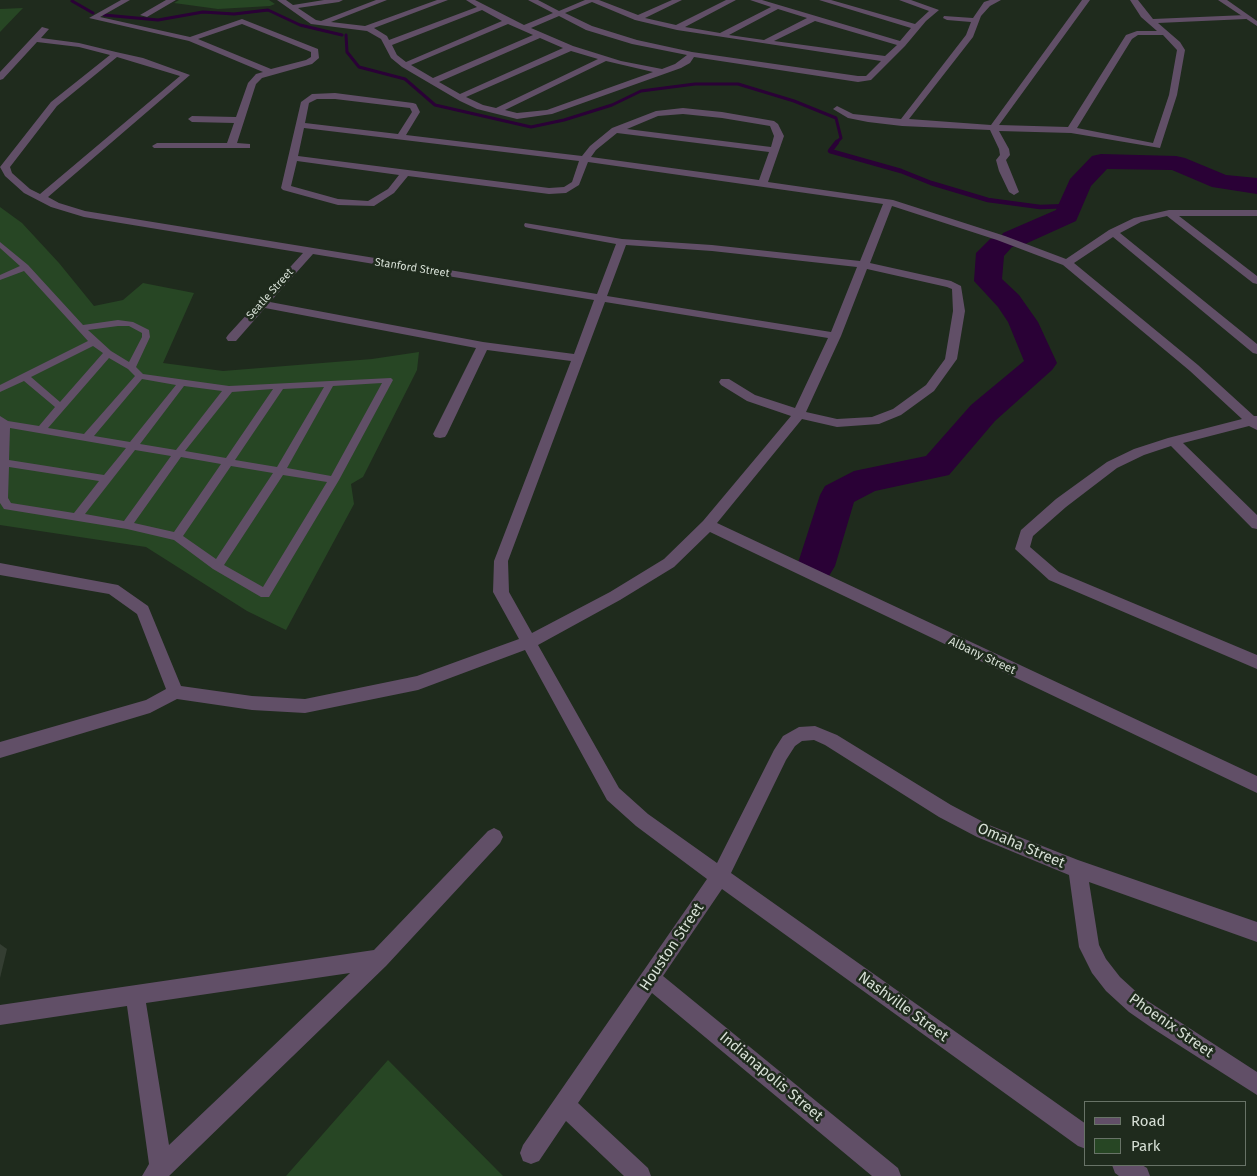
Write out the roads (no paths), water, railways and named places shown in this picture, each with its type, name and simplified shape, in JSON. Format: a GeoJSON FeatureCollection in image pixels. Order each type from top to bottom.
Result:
{"type":"FeatureCollection","features":[{"type":"Feature","properties":{"kind":"street"},"geometry":{"type":"LineString","coordinates":[[126,0],[93,18],[191,39],[270,72]]}},
{"type":"Feature","properties":{"kind":"street"},"geometry":{"type":"LineString","coordinates":[[144,15],[172,0]]}},
{"type":"Feature","properties":{"kind":"street"},"geometry":{"type":"LineString","coordinates":[[281,0],[306,18],[323,23],[365,29],[384,38],[394,56],[405,65],[480,108],[517,116],[549,112],[687,61],[692,54]]}},
{"type":"Feature","properties":{"kind":"street"},"geometry":{"type":"LineString","coordinates":[[291,7],[339,0]]}},
{"type":"Feature","properties":{"kind":"street"},"geometry":{"type":"LineString","coordinates":[[323,23],[383,0]]}},
{"type":"Feature","properties":{"kind":"street"},"geometry":{"type":"LineString","coordinates":[[365,29],[444,0]]}},
{"type":"Feature","properties":{"kind":"street"},"geometry":{"type":"LineString","coordinates":[[470,0],[508,21],[570,48],[605,59],[661,71]]}},
{"type":"Feature","properties":{"kind":"street"},"geometry":{"type":"LineString","coordinates":[[532,0],[589,28],[635,42],[692,54],[858,79],[868,78],[934,10],[905,0]]}},
{"type":"Feature","properties":{"kind":"street"},"geometry":{"type":"LineString","coordinates":[[524,28],[592,0],[638,18],[677,28],[886,59]]}},
{"type":"Feature","properties":{"kind":"street"},"geometry":{"type":"LineString","coordinates":[[607,6],[620,0]]}},
{"type":"Feature","properties":{"kind":"street"},"geometry":{"type":"LineString","coordinates":[[638,18],[678,0]]}},
{"type":"Feature","properties":{"kind":"street"},"geometry":{"type":"LineString","coordinates":[[677,28],[732,0]]}},
{"type":"Feature","properties":{"kind":"street"},"geometry":{"type":"LineString","coordinates":[[754,0],[902,44]]}},
{"type":"Feature","properties":{"kind":"street"},"geometry":{"type":"LineString","coordinates":[[823,0],[916,27]]}},
{"type":"Feature","properties":{"kind":"street"},"geometry":{"type":"LineString","coordinates":[[902,123],[970,34],[975,20],[987,4],[997,0]]}},
{"type":"Feature","properties":{"kind":"street"},"geometry":{"type":"LineString","coordinates":[[993,128],[1086,0]]}},
{"type":"Feature","properties":{"kind":"street"},"geometry":{"type":"LineString","coordinates":[[837,109],[840,112],[859,118],[902,123],[1071,130],[1157,146],[1172,95],[1181,50],[1151,21],[1134,0]]}},
{"type":"Feature","properties":{"kind":"street"},"geometry":{"type":"LineString","coordinates":[[1222,0],[1257,24]]}},
{"type":"Feature","properties":{"kind":"street"},"geometry":{"type":"LineString","coordinates":[[387,44],[483,7]]}},
{"type":"Feature","properties":{"kind":"street"},"geometry":{"type":"LineString","coordinates":[[721,36],[777,7]]}},
{"type":"Feature","properties":{"kind":"street"},"geometry":{"type":"LineString","coordinates":[[1151,21],[1246,17]]}},
{"type":"Feature","properties":{"kind":"street"},"geometry":{"type":"LineString","coordinates":[[766,42],[814,18]]}},
{"type":"Feature","properties":{"kind":"street"},"geometry":{"type":"LineString","coordinates":[[947,18],[975,20]]}},
{"type":"Feature","properties":{"kind":"street"},"geometry":{"type":"LineString","coordinates":[[191,39],[242,21],[315,51],[315,58],[309,62],[259,76],[252,83],[231,146]]}},
{"type":"Feature","properties":{"kind":"street"},"geometry":{"type":"LineString","coordinates":[[405,65],[508,21]]}},
{"type":"Feature","properties":{"kind":"street"},"geometry":{"type":"LineString","coordinates":[[0,77],[45,29]]}},
{"type":"Feature","properties":{"kind":"street"},"geometry":{"type":"LineString","coordinates":[[1071,130],[1129,37],[1137,34],[1165,33]]}},
{"type":"Feature","properties":{"kind":"street"},"geometry":{"type":"LineString","coordinates":[[434,81],[539,35]]}},
{"type":"Feature","properties":{"kind":"street"},"geometry":{"type":"LineString","coordinates":[[36,40],[79,45],[186,75],[41,198]]}},
{"type":"Feature","properties":{"kind":"street"},"geometry":{"type":"LineString","coordinates":[[460,97],[570,48]]}},
{"type":"Feature","properties":{"kind":"street"},"geometry":{"type":"LineString","coordinates":[[3,166],[54,104],[116,54]]}},
{"type":"Feature","properties":{"kind":"street"},"geometry":{"type":"LineString","coordinates":[[497,111],[605,59]]}},
{"type":"Feature","properties":{"kind":"street"},"geometry":{"type":"LineString","coordinates":[[401,136],[416,112],[413,106],[335,96],[316,96],[305,102],[286,188],[338,202],[370,204],[391,191],[405,173]]}},
{"type":"Feature","properties":{"kind":"street"},"geometry":{"type":"LineString","coordinates":[[293,158],[549,191],[566,190],[576,183],[593,148],[615,130],[656,114],[683,111],[722,115],[774,124],[779,136],[763,183]]}},
{"type":"Feature","properties":{"kind":"street"},"geometry":{"type":"LineString","coordinates":[[192,119],[239,120]]}},
{"type":"Feature","properties":{"kind":"street"},"geometry":{"type":"LineString","coordinates":[[300,125],[586,159],[889,202],[1001,238],[1067,263],[1194,368],[1255,422]]}},
{"type":"Feature","properties":{"kind":"street"},"geometry":{"type":"LineString","coordinates":[[993,128],[1004,149],[1005,155],[1002,160],[1004,171],[1014,192]]}},
{"type":"Feature","properties":{"kind":"street"},"geometry":{"type":"LineString","coordinates":[[615,130],[774,150]]}},
{"type":"Feature","properties":{"kind":"street"},"geometry":{"type":"LineString","coordinates":[[157,146],[247,146]]}},
{"type":"Feature","properties":{"kind":"street","name":"Stanford Street"},"geometry":{"type":"LineString","coordinates":[[3,166],[16,182],[41,198],[55,205],[84,214],[835,336]]}},
{"type":"Feature","properties":{"kind":"street"},"geometry":{"type":"LineString","coordinates":[[0,750],[150,706],[175,692],[252,703],[305,706],[418,683],[529,642],[615,596],[669,563],[708,525],[800,414],[835,336],[889,202]]}},
{"type":"Feature","properties":{"kind":"street"},"geometry":{"type":"LineString","coordinates":[[1067,263],[1113,232],[1138,220],[1169,213],[1240,211],[1257,213]]}},
{"type":"Feature","properties":{"kind":"street"},"geometry":{"type":"LineString","coordinates":[[1240,211],[1257,224]]}},
{"type":"Feature","properties":{"kind":"street"},"geometry":{"type":"LineString","coordinates":[[1169,213],[1257,281]]}},
{"type":"Feature","properties":{"kind":"street"},"geometry":{"type":"LineString","coordinates":[[529,225],[622,242],[712,248],[864,265],[951,284],[956,288],[959,311],[951,359],[930,388],[897,412],[874,421],[837,423],[818,420],[751,398],[724,382]]}},
{"type":"Feature","properties":{"kind":"street"},"geometry":{"type":"LineString","coordinates":[[1113,232],[1257,350]]}},
{"type":"Feature","properties":{"kind":"street","name":"Nashville Street"},"geometry":{"type":"LineString","coordinates":[[622,242],[501,561],[501,592],[613,794],[642,820],[1084,1137]]}},
{"type":"Feature","properties":{"kind":"street","name":"Seatle Street"},"geometry":{"type":"LineString","coordinates":[[232,338],[310,251]]}},
{"type":"Feature","properties":{"kind":"street"},"geometry":{"type":"LineString","coordinates":[[261,304],[483,346],[578,358]]}},
{"type":"Feature","properties":{"kind":"street"},"geometry":{"type":"LineString","coordinates":[[440,434],[483,346]]}},
{"type":"Feature","properties":{"kind":"street"},"geometry":{"type":"LineString","coordinates":[[1255,422],[1173,441],[1139,452],[1112,465],[1061,503],[1026,534],[1022,549],[1054,576],[1257,662]]}},
{"type":"Feature","properties":{"kind":"street"},"geometry":{"type":"LineString","coordinates":[[1173,441],[1257,524]]}},
{"type":"Feature","properties":{"kind":"street","name":"Albany Street"},"geometry":{"type":"LineString","coordinates":[[708,525],[1257,785]]}},
{"type":"Feature","properties":{"kind":"street"},"geometry":{"type":"LineString","coordinates":[[0,569],[113,589],[143,610],[175,692]]}},
{"type":"Feature","properties":{"kind":"street","name":"Omaha Street"},"geometry":{"type":"LineString","coordinates":[[799,734],[815,733],[831,740],[930,802],[968,823],[1078,869],[1257,932]]}},
{"type":"Feature","properties":{"kind":"street","name":"Houston Street"},"geometry":{"type":"LineString","coordinates":[[531,1153],[720,876],[780,755],[789,741],[799,734]]}},
{"type":"Feature","properties":{"kind":"street"},"geometry":{"type":"LineString","coordinates":[[157,1172],[379,959],[494,836]]}},
{"type":"Feature","properties":{"kind":"street","name":"Phoenix Street"},"geometry":{"type":"LineString","coordinates":[[1078,869],[1090,947],[1099,966],[1113,984],[1136,1005],[1159,1021],[1257,1084]]}},
{"type":"Feature","properties":{"kind":"street"},"geometry":{"type":"LineString","coordinates":[[0,1015],[379,959]]}},
{"type":"Feature","properties":{"kind":"street","name":"Indianapolis Street"},"geometry":{"type":"LineString","coordinates":[[651,979],[890,1176]]}},
{"type":"Feature","properties":{"kind":"street"},"geometry":{"type":"LineString","coordinates":[[135,995],[157,1172]]}},
{"type":"Feature","properties":{"kind":"street"},"geometry":{"type":"LineString","coordinates":[[564,1105],[640,1176]]}},
{"type":"Feature","properties":{"kind":"street"},"geometry":{"type":"LineString","coordinates":[[1124,1166],[1139,1176]]}},
{"type":"Feature","properties":{"kind":"lane"},"geometry":{"type":"LineString","coordinates":[[0,244],[25,267],[94,342],[131,367],[140,376],[229,389],[388,380],[334,480],[265,594],[217,566],[177,537],[127,525],[8,506],[3,499],[2,421],[226,464],[334,480]]}},
{"type":"Feature","properties":{"kind":"lane"},"geometry":{"type":"LineString","coordinates":[[0,278],[25,267]]}},
{"type":"Feature","properties":{"kind":"lane"},"geometry":{"type":"LineString","coordinates":[[81,328],[118,323],[130,324],[146,332],[146,337],[131,367]]}},
{"type":"Feature","properties":{"kind":"lane"},"geometry":{"type":"LineString","coordinates":[[0,389],[94,342]]}},
{"type":"Feature","properties":{"kind":"lane"},"geometry":{"type":"LineString","coordinates":[[41,430],[108,353]]}},
{"type":"Feature","properties":{"kind":"lane"},"geometry":{"type":"LineString","coordinates":[[87,437],[140,376]]}},
{"type":"Feature","properties":{"kind":"lane"},"geometry":{"type":"LineString","coordinates":[[25,377],[61,407]]}},
{"type":"Feature","properties":{"kind":"lane"},"geometry":{"type":"LineString","coordinates":[[76,518],[182,383]]}},
{"type":"Feature","properties":{"kind":"lane"},"geometry":{"type":"LineString","coordinates":[[217,566],[280,471],[330,384]]}},
{"type":"Feature","properties":{"kind":"lane"},"geometry":{"type":"LineString","coordinates":[[177,537],[280,386]]}},
{"type":"Feature","properties":{"kind":"lane"},"geometry":{"type":"LineString","coordinates":[[127,525],[177,455],[229,389]]}},
{"type":"Feature","properties":{"kind":"lane"},"geometry":{"type":"LineString","coordinates":[[4,464],[108,479]]}},
{"type":"Feature","properties":{"kind":"waterway"},"geometry":{"type":"LineString","coordinates":[[72,1],[93,13]]}},
{"type":"Feature","properties":{"kind":"waterway"},"geometry":{"type":"LineString","coordinates":[[104,15],[158,20],[203,12],[234,14],[268,10],[300,25],[342,35]]}},
{"type":"Feature","properties":{"kind":"waterway"},"geometry":{"type":"LineString","coordinates":[[346,35],[347,52],[359,67],[405,79],[435,105],[531,127],[564,120],[612,105],[641,91],[695,84],[738,84],[794,101],[836,118],[841,138],[837,142]]}},
{"type":"Feature","properties":{"kind":"waterway"},"geometry":{"type":"LineString","coordinates":[[837,142],[830,151],[901,171],[931,183],[988,200],[1040,207],[1069,206]]}},
{"type":"Feature","properties":{"kind":"waterway"},"geometry":{"type":"LineString","coordinates":[[1013,239],[1067,215],[1079,184],[1101,161],[1176,163],[1221,182],[1257,186]]}},
{"type":"Feature","properties":{"kind":"waterway"},"geometry":{"type":"LineString","coordinates":[[816,566],[838,495],[866,480],[937,466],[983,413],[1041,363],[1023,322],[1009,301],[988,281],[990,253],[1000,245]]}}]}
